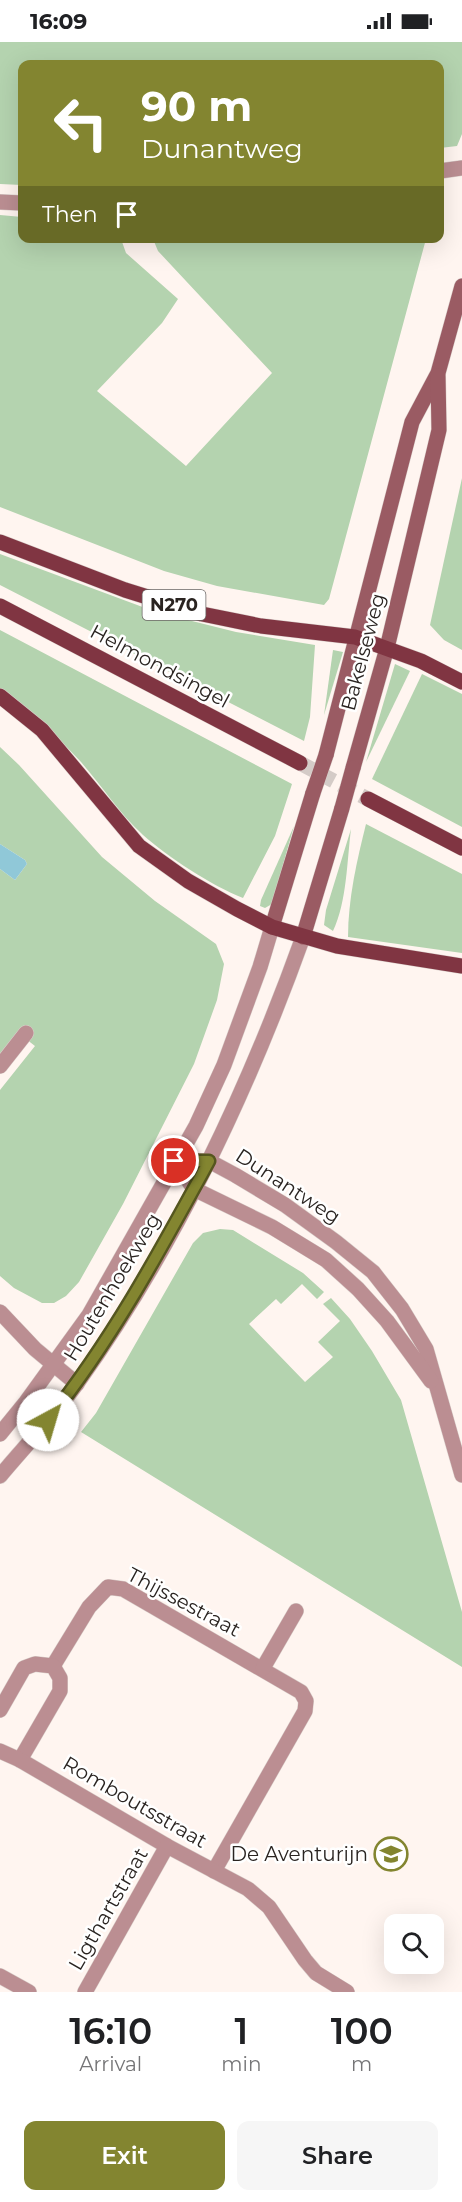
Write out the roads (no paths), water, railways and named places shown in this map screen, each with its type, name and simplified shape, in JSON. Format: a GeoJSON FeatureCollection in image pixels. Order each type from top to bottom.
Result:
{"type":"FeatureCollection","features":[{"type":"Feature","properties":{"kind":"main road","name":"Bakelseweg"},"geometry":{"type":"LineString","coordinates":[[272,927],[326,755],[412,422],[438,373],[462,286]]}},
{"type":"Feature","properties":{"kind":"main road","name":"Bakelseweg"},"geometry":{"type":"LineString","coordinates":[[303,937],[387,648],[439,430],[438,373]]}},
{"type":"Feature","properties":{"kind":"main road","name":"N270"},"geometry":{"type":"LineString","coordinates":[[0,542],[125,590],[202,614],[261,626],[355,637],[421,661],[462,682]]}},
{"type":"Feature","properties":{"kind":"main road","name":"Helmondsingel"},"geometry":{"type":"LineString","coordinates":[[0,606],[300,763]]}},
{"type":"Feature","properties":{"kind":"main road"},"geometry":{"type":"LineString","coordinates":[[0,696],[42,730],[139,846],[188,880],[241,912],[272,927],[337,946],[462,966]]}},
{"type":"Feature","properties":{"kind":"main road"},"geometry":{"type":"LineString","coordinates":[[368,799],[462,848]]}},
{"type":"Feature","properties":{"kind":"street"},"geometry":{"type":"LineString","coordinates":[[444,170],[462,168]]}},
{"type":"Feature","properties":{"kind":"street"},"geometry":{"type":"LineString","coordinates":[[0,202],[18,203]]}},
{"type":"Feature","properties":{"kind":"street","name":"Houtenhoekweg"},"geometry":{"type":"LineString","coordinates":[[0,1434],[89,1315],[148,1213],[174,1161],[196,1126],[224,1065],[272,927]]}},
{"type":"Feature","properties":{"kind":"street","name":"Houtenhoekweg"},"geometry":{"type":"LineString","coordinates":[[0,1476],[77,1384],[142,1283],[209,1161],[249,1076],[303,937]]}},
{"type":"Feature","properties":{"kind":"street"},"geometry":{"type":"LineString","coordinates":[[0,1066],[26,1033]]}},
{"type":"Feature","properties":{"kind":"street","name":"Dunantweg"},"geometry":{"type":"LineString","coordinates":[[174,1161],[209,1161],[285,1205],[373,1272],[402,1309],[426,1349],[462,1475]]}},
{"type":"Feature","properties":{"kind":"street","name":"Dunantweg"},"geometry":{"type":"LineString","coordinates":[[174,1161],[194,1189],[272,1227],[326,1260],[358,1289],[387,1321],[438,1391]]}},
{"type":"Feature","properties":{"kind":"street"},"geometry":{"type":"LineString","coordinates":[[0,1312],[53,1365],[77,1384]]}},
{"type":"Feature","properties":{"kind":"street","name":"Thijssestraat"},"geometry":{"type":"LineString","coordinates":[[53,1666],[88,1607],[108,1587],[123,1589],[302,1692],[306,1701],[305,1711],[214,1871]]}},
{"type":"Feature","properties":{"kind":"street"},"geometry":{"type":"LineString","coordinates":[[263,1668],[296,1611]]}},
{"type":"Feature","properties":{"kind":"street"},"geometry":{"type":"LineString","coordinates":[[0,1710],[24,1668],[35,1664],[53,1666],[60,1678],[60,1691],[20,1760]]}},
{"type":"Feature","properties":{"kind":"street","name":"Romboutsstraat"},"geometry":{"type":"LineString","coordinates":[[0,1751],[20,1760],[167,1846],[248,1889],[269,1907],[304,1960],[316,1973],[347,1992]]}},
{"type":"Feature","properties":{"kind":"street","name":"Ligthartstraat"},"geometry":{"type":"LineString","coordinates":[[85,1992],[167,1846]]}},
{"type":"Feature","properties":{"kind":"street"},"geometry":{"type":"LineString","coordinates":[[0,1976],[29,1992]]}},
{"type":"Feature","properties":{"kind":"water"},"geometry":{"type":"Polygon","coordinates":[[[0,844],[25,860],[27,864],[15,880],[0,869],[0,844]]]}},
{"type":"Feature","properties":{"kind":"tunnel"},"geometry":{"type":"LineString","coordinates":[[300,763],[368,799]]}},
{"type":"Feature","properties":{"kind":"place","name":"De Aventurijn"},"geometry":{"type":"Point","coordinates":[391,1854]}}]}
